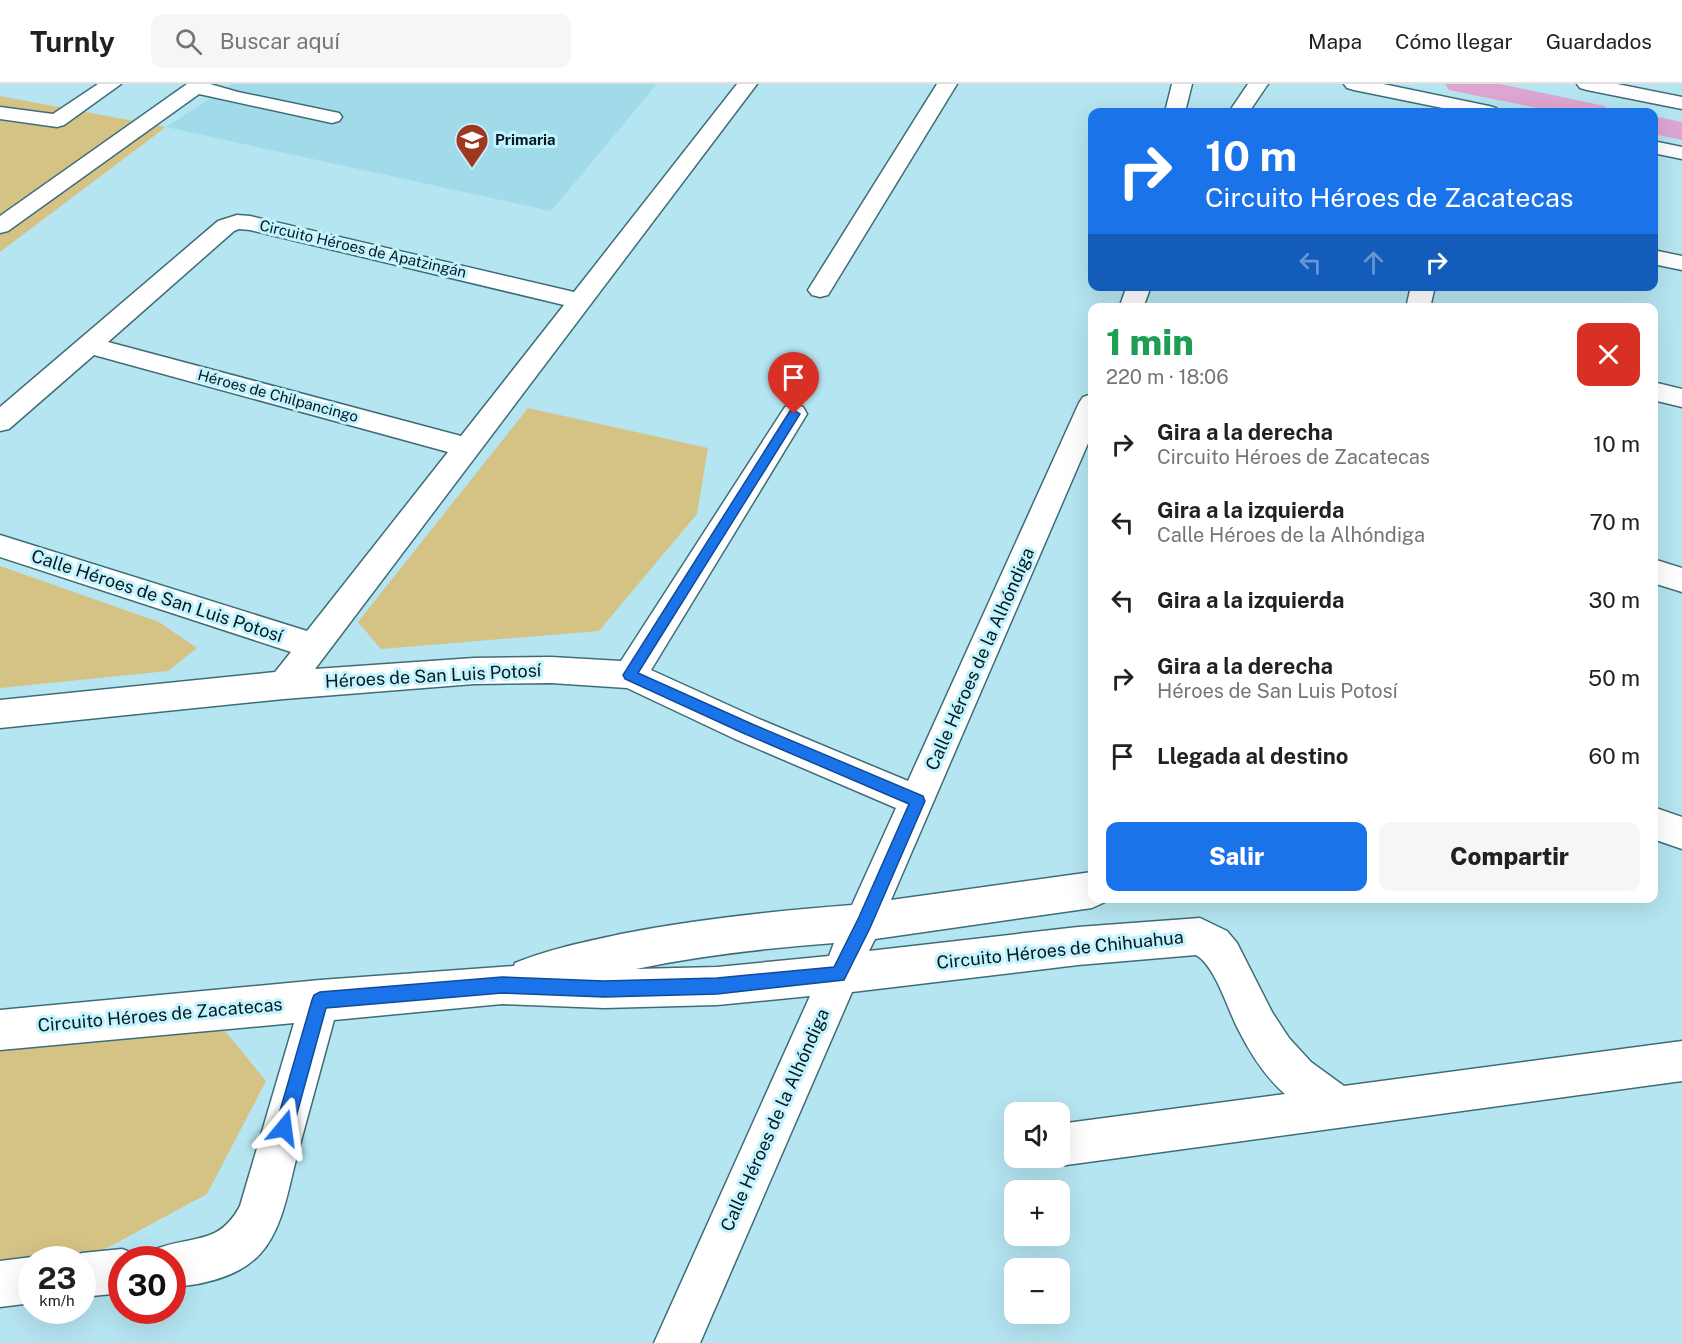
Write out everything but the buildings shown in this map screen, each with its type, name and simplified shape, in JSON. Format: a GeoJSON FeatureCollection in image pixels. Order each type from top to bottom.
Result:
{"type":"FeatureCollection","features":[{"type":"Feature","properties":{"kind":"street"},"geometry":{"type":"LineString","coordinates":[[0,113],[57,121],[111,84]]}},
{"type":"Feature","properties":{"kind":"street"},"geometry":{"type":"LineString","coordinates":[[284,685],[747,84]]}},
{"type":"Feature","properties":{"kind":"street"},"geometry":{"type":"LineString","coordinates":[[820,290],[947,84]]}},
{"type":"Feature","properties":{"kind":"street"},"geometry":{"type":"LineString","coordinates":[[1176,108],[1182,84]]}},
{"type":"Feature","properties":{"kind":"street"},"geometry":{"type":"LineString","coordinates":[[1242,108],[1258,84]]}},
{"type":"Feature","properties":{"kind":"street"},"geometry":{"type":"LineString","coordinates":[[1354,84],[1470,108]]}},
{"type":"Feature","properties":{"kind":"street"},"geometry":{"type":"LineString","coordinates":[[1587,84],[1682,103]]}},
{"type":"Feature","properties":{"kind":"street"},"geometry":{"type":"LineString","coordinates":[[0,226],[198,86],[236,98],[332,117]]}},
{"type":"Feature","properties":{"kind":"street"},"geometry":{"type":"LineString","coordinates":[[1658,148],[1682,153]]}},
{"type":"Feature","properties":{"kind":"street","name":"Circuito Héroes de Apatzingán"},"geometry":{"type":"LineString","coordinates":[[0,422],[226,226],[237,222],[250,223],[580,302]]}},
{"type":"Feature","properties":{"kind":"street"},"geometry":{"type":"LineString","coordinates":[[1658,258],[1682,263]]}},
{"type":"Feature","properties":{"kind":"street","name":"Héroes de Chilpancingo"},"geometry":{"type":"LineString","coordinates":[[89,345],[467,447]]}},
{"type":"Feature","properties":{"kind":"street"},"geometry":{"type":"LineString","coordinates":[[1658,392],[1682,398]]}},
{"type":"Feature","properties":{"kind":"street","name":"Calle Héroes de la Alhóndiga"},"geometry":{"type":"LineString","coordinates":[[677,1343],[1088,412]]}},
{"type":"Feature","properties":{"kind":"street"},"geometry":{"type":"LineString","coordinates":[[794,414],[630,675],[747,729],[918,801]]}},
{"type":"Feature","properties":{"kind":"street","name":"Calle Héroes de San Luis Potosí"},"geometry":{"type":"LineString","coordinates":[[0,546],[314,646]]}},
{"type":"Feature","properties":{"kind":"street"},"geometry":{"type":"LineString","coordinates":[[1658,573],[1682,580]]}},
{"type":"Feature","properties":{"kind":"street","name":"Héroes de San Luis Potosí"},"geometry":{"type":"LineString","coordinates":[[0,714],[284,685],[474,671],[551,670],[630,675]]}},
{"type":"Feature","properties":{"kind":"street"},"geometry":{"type":"LineString","coordinates":[[1658,825],[1682,833]]}},
{"type":"Feature","properties":{"kind":"street","name":"Circuito Héroes de Zacatecas"},"geometry":{"type":"LineString","coordinates":[[502,985],[584,961],[674,942],[764,930],[864,922],[1088,891]]}},
{"type":"Feature","properties":{"kind":"street","name":"Circuito Héroes de Chihuahua"},"geometry":{"type":"LineString","coordinates":[[838,974],[1078,946],[1200,936],[1214,944],[1224,956],[1268,1043],[1284,1065],[1338,1107]]}},
{"type":"Feature","properties":{"kind":"street","name":"Circuito Héroes de Zacatecas"},"geometry":{"type":"LineString","coordinates":[[0,1030],[502,985],[604,989],[717,986],[838,974]]}},
{"type":"Feature","properties":{"kind":"street"},"geometry":{"type":"LineString","coordinates":[[186,1263],[209,1259],[231,1250],[246,1237],[260,1212],[320,1000]]}},
{"type":"Feature","properties":{"kind":"street"},"geometry":{"type":"LineString","coordinates":[[1070,1144],[1682,1061]]}},
{"type":"Feature","properties":{"kind":"street"},"geometry":{"type":"LineString","coordinates":[[0,1284],[18,1282]]}},
{"type":"Feature","properties":{"kind":"shaded area","name":"Primaria"},"geometry":{"type":"Polygon","coordinates":[[[232,84],[657,84],[551,211],[166,127],[232,84]]]}},
{"type":"Feature","properties":{"kind":"shaded area"},"geometry":{"type":"Polygon","coordinates":[[[0,96],[166,127],[0,252],[0,96]]]}},
{"type":"Feature","properties":{"kind":"shaded area"},"geometry":{"type":"Polygon","coordinates":[[[528,408],[708,448],[697,514],[599,631],[381,649],[358,622],[528,408]]]}},
{"type":"Feature","properties":{"kind":"shaded area"},"geometry":{"type":"Polygon","coordinates":[[[0,566],[159,622],[197,648],[168,671],[0,688],[0,566]]]}},
{"type":"Feature","properties":{"kind":"shaded area"},"geometry":{"type":"Polygon","coordinates":[[[216,1020],[266,1081],[207,1194],[96,1254],[96,1246],[18,1246],[18,1269],[0,1280],[0,1039],[216,1020]]]}},
{"type":"Feature","properties":{"kind":"waterway"},"geometry":{"type":"LineString","coordinates":[[1459,84],[1576,108]]}},
{"type":"Feature","properties":{"kind":"waterway"},"geometry":{"type":"LineString","coordinates":[[1658,126],[1682,131]]}},
{"type":"Feature","properties":{"kind":"place","name":"Primaria"},"geometry":{"type":"Point","coordinates":[472,169]}},
{"type":"Feature","properties":{"kind":"route"},"geometry":{"type":"LineString","coordinates":[[284,1128],[320,1000],[502,985],[604,989],[717,986],[838,974],[918,801],[747,729],[630,675],[794,414]]}}]}
